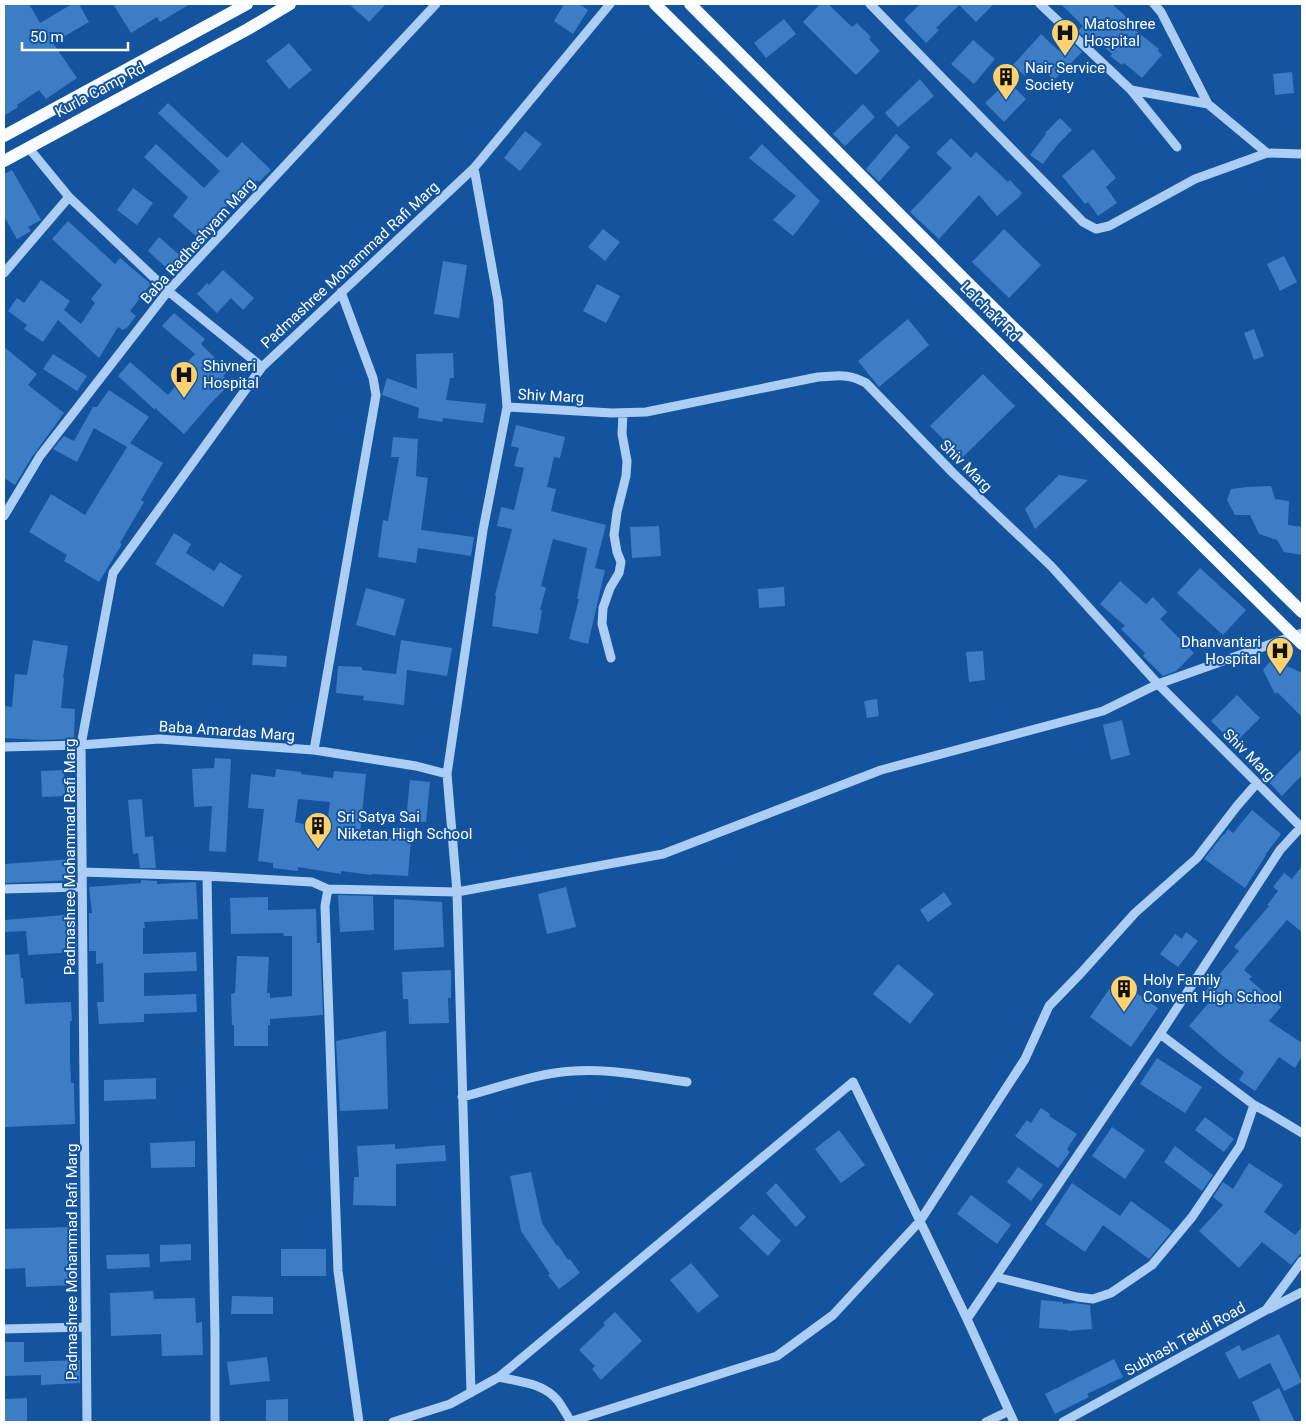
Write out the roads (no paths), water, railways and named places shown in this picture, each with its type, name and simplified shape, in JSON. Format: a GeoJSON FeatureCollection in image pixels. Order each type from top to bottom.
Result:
{"type":"FeatureCollection","features":[{"type":"Feature","properties":{"kind":"main road","name":"Kurla Camp Rd"},"geometry":{"type":"LineString","coordinates":[[4,136],[247,4]]}},
{"type":"Feature","properties":{"kind":"main road","name":"Kurla Camp Rd"},"geometry":{"type":"LineString","coordinates":[[4,161],[248,30],[290,4]]}},
{"type":"Feature","properties":{"kind":"main road","name":"Lalchaki Rd"},"geometry":{"type":"LineString","coordinates":[[655,4],[1299,638]]}},
{"type":"Feature","properties":{"kind":"main road","name":"Lalchaki Rd"},"geometry":{"type":"LineString","coordinates":[[690,4],[964,279],[1302,612]]}},
{"type":"Feature","properties":{"kind":"main road"},"geometry":{"type":"LineString","coordinates":[[835,181],[853,168]]}},
{"type":"Feature","properties":{"kind":"main road"},"geometry":{"type":"LineString","coordinates":[[947,292],[964,279]]}},
{"type":"Feature","properties":{"kind":"street","name":"Baba Radheshyam Marg"},"geometry":{"type":"LineString","coordinates":[[4,516],[40,456],[168,291],[436,4]]}},
{"type":"Feature","properties":{"kind":"street","name":"Padmashree Mohammad Rafi Marg"},"geometry":{"type":"LineString","coordinates":[[87,1422],[81,745],[113,573],[262,367],[474,168],[610,4]]}},
{"type":"Feature","properties":{"kind":"street"},"geometry":{"type":"LineString","coordinates":[[870,4],[1083,222],[1096,228],[1109,226],[1195,179],[1266,153],[1302,154]]}},
{"type":"Feature","properties":{"kind":"street"},"geometry":{"type":"LineString","coordinates":[[1040,4],[1131,90],[1177,148]]}},
{"type":"Feature","properties":{"kind":"street"},"geometry":{"type":"LineString","coordinates":[[1154,4],[1162,8],[1208,104],[1266,153]]}},
{"type":"Feature","properties":{"kind":"street"},"geometry":{"type":"LineString","coordinates":[[1131,90],[1208,104]]}},
{"type":"Feature","properties":{"kind":"street"},"geometry":{"type":"LineString","coordinates":[[28,148],[69,197],[168,291],[262,367]]}},
{"type":"Feature","properties":{"kind":"street"},"geometry":{"type":"LineString","coordinates":[[471,1393],[457,892],[447,774],[483,530],[507,407],[498,302],[474,168]]}},
{"type":"Feature","properties":{"kind":"street"},"geometry":{"type":"LineString","coordinates":[[4,273],[69,197]]}},
{"type":"Feature","properties":{"kind":"street"},"geometry":{"type":"LineString","coordinates":[[314,750],[376,395],[374,378],[341,292]]}},
{"type":"Feature","properties":{"kind":"street","name":"Shiv Marg"},"geometry":{"type":"LineString","coordinates":[[507,407],[623,413],[646,412],[818,377],[845,375],[866,383],[954,474],[1051,566],[1158,684],[1302,827]]}},
{"type":"Feature","properties":{"kind":"street"},"geometry":{"type":"LineString","coordinates":[[611,658],[602,624],[603,608],[610,588],[619,573],[621,562],[614,534],[617,512],[626,476],[627,461],[622,434],[623,413]]}},
{"type":"Feature","properties":{"kind":"street"},"geometry":{"type":"LineString","coordinates":[[82,872],[312,882],[328,889],[457,892],[662,854],[881,770],[1103,711],[1158,684],[1299,638]]}},
{"type":"Feature","properties":{"kind":"street","name":"Baba Amardas Marg"},"geometry":{"type":"LineString","coordinates":[[4,748],[158,739],[314,750],[416,766],[447,774]]}},
{"type":"Feature","properties":{"kind":"street"},"geometry":{"type":"LineString","coordinates":[[499,1377],[541,1387],[558,1401],[570,1422],[777,1356],[833,1315],[920,1221],[1025,1059],[1049,1006],[1135,913],[1197,858],[1237,806],[1258,783]]}},
{"type":"Feature","properties":{"kind":"street"},"geometry":{"type":"LineString","coordinates":[[967,1320],[1160,1034],[1280,850],[1302,827]]}},
{"type":"Feature","properties":{"kind":"street"},"geometry":{"type":"LineString","coordinates":[[207,876],[215,1422]]}},
{"type":"Feature","properties":{"kind":"street"},"geometry":{"type":"LineString","coordinates":[[4,889],[82,886]]}},
{"type":"Feature","properties":{"kind":"street"},"geometry":{"type":"LineString","coordinates":[[328,889],[326,906],[338,1271],[359,1422]]}},
{"type":"Feature","properties":{"kind":"street"},"geometry":{"type":"LineString","coordinates":[[1160,1034],[1254,1105],[1302,1133]]}},
{"type":"Feature","properties":{"kind":"street"},"geometry":{"type":"LineString","coordinates":[[462,1097],[547,1074],[573,1071],[604,1070],[688,1082]]}},
{"type":"Feature","properties":{"kind":"street"},"geometry":{"type":"LineString","coordinates":[[393,1422],[450,1404],[499,1377],[853,1082],[1014,1422]]}},
{"type":"Feature","properties":{"kind":"street"},"geometry":{"type":"LineString","coordinates":[[996,1277],[1077,1297],[1093,1298],[1111,1293],[1152,1265],[1192,1217],[1240,1146],[1254,1105]]}},
{"type":"Feature","properties":{"kind":"street","name":"Subhash Tekdi Road"},"geometry":{"type":"LineString","coordinates":[[1064,1422],[1266,1310],[1302,1261]]}},
{"type":"Feature","properties":{"kind":"street"},"geometry":{"type":"LineString","coordinates":[[1266,1310],[1302,1292]]}},
{"type":"Feature","properties":{"kind":"street"},"geometry":{"type":"LineString","coordinates":[[4,1330],[86,1327]]}},
{"type":"Feature","properties":{"kind":"street"},"geometry":{"type":"LineString","coordinates":[[986,1422],[1009,1411]]}},
{"type":"Feature","properties":{"kind":"place","name":"Matoshree Hospital"},"geometry":{"type":"Point","coordinates":[1065,57]}},
{"type":"Feature","properties":{"kind":"place","name":"Nair Service Society"},"geometry":{"type":"Point","coordinates":[1006,101]}},
{"type":"Feature","properties":{"kind":"place","name":"Shivneri Hospital"},"geometry":{"type":"Point","coordinates":[184,399]}},
{"type":"Feature","properties":{"kind":"place","name":"Dhanvantari Hospital"},"geometry":{"type":"Point","coordinates":[1280,675]}},
{"type":"Feature","properties":{"kind":"place","name":"Sri Satya Sai Niketan High School"},"geometry":{"type":"Point","coordinates":[318,850]}},
{"type":"Feature","properties":{"kind":"place","name":"Holy Family Convent High School"},"geometry":{"type":"Point","coordinates":[1124,1013]}}]}
